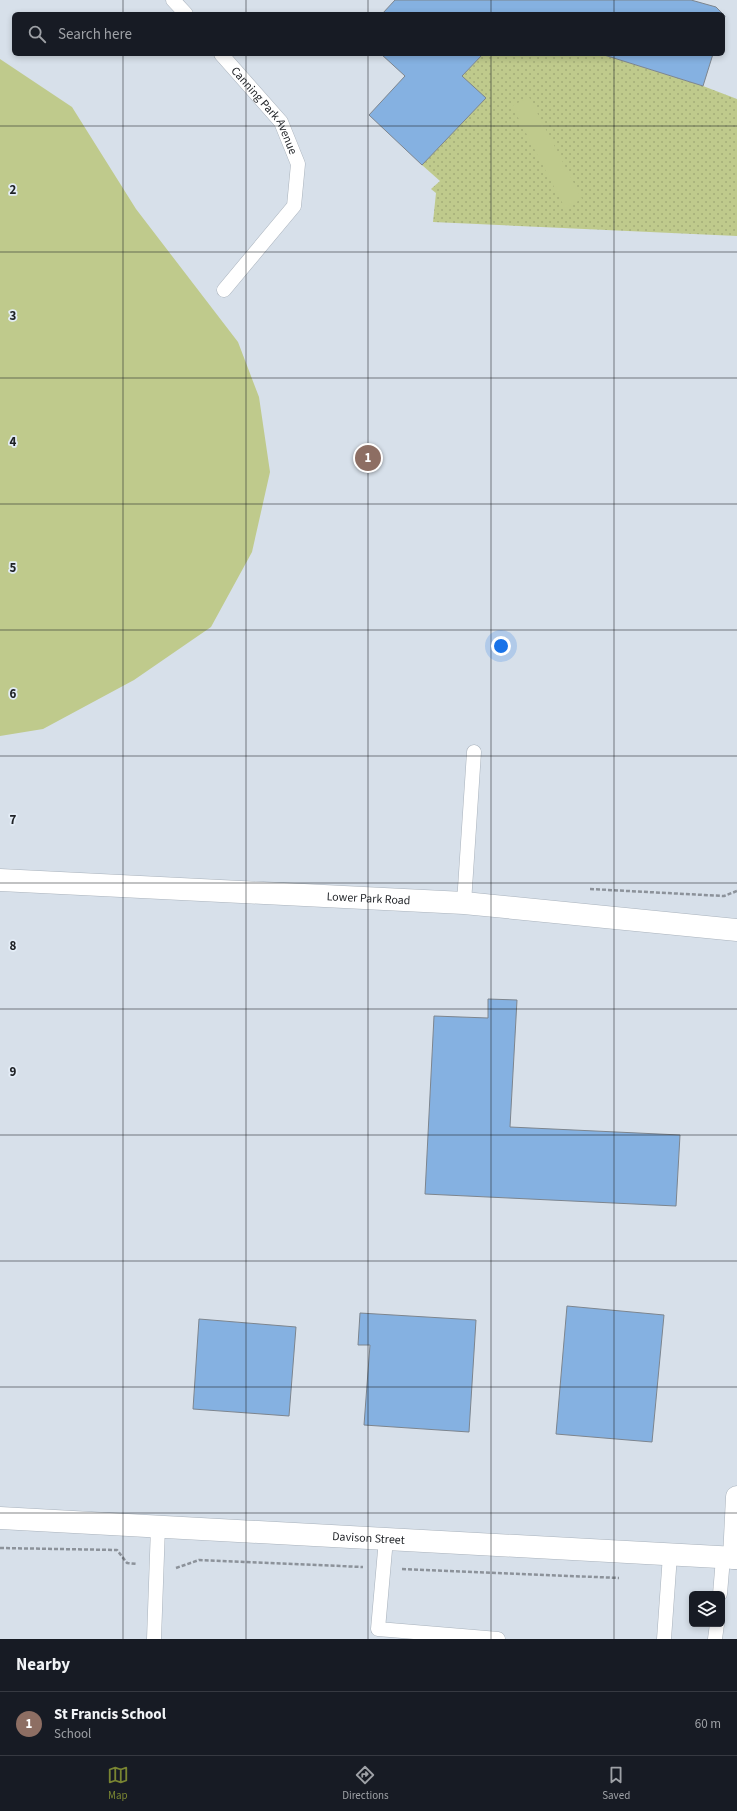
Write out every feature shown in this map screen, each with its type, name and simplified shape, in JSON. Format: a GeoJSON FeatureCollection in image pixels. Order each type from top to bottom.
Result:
{"type":"FeatureCollection","features":[{"type":"Feature","properties":{"kind":"street","name":"Lower Park Road"},"geometry":{"type":"LineString","coordinates":[[0,880],[464,903],[737,930]]}},
{"type":"Feature","properties":{"kind":"street"},"geometry":{"type":"LineString","coordinates":[[731,1558],[737,1497]]}},
{"type":"Feature","properties":{"kind":"street","name":"Davison Street"},"geometry":{"type":"LineString","coordinates":[[0,1518],[731,1558]]}},
{"type":"Feature","properties":{"kind":"lane"},"geometry":{"type":"LineString","coordinates":[[174,0],[184,12]]}},
{"type":"Feature","properties":{"kind":"lane","name":"Canning Park Avenue"},"geometry":{"type":"LineString","coordinates":[[223,56],[281,122],[298,164],[294,206],[224,290]]}},
{"type":"Feature","properties":{"kind":"lane"},"geometry":{"type":"LineString","coordinates":[[464,903],[474,752]]}},
{"type":"Feature","properties":{"kind":"lane"},"geometry":{"type":"LineString","coordinates":[[154,1639],[158,1527]]}},
{"type":"Feature","properties":{"kind":"lane"},"geometry":{"type":"LineString","coordinates":[[386,1539],[378,1629],[498,1639]]}},
{"type":"Feature","properties":{"kind":"lane"},"geometry":{"type":"LineString","coordinates":[[664,1639],[670,1555]]}},
{"type":"Feature","properties":{"kind":"lane"},"geometry":{"type":"LineString","coordinates":[[721,1591],[731,1558]]}},
{"type":"Feature","properties":{"kind":"lane"},"geometry":{"type":"LineString","coordinates":[[715,1639],[716,1627]]}},
{"type":"Feature","properties":{"kind":"green space"},"geometry":{"type":"Polygon","coordinates":[[[481,56],[607,56],[703,86],[737,99],[737,236],[433,222],[436,193],[431,189],[440,181],[422,165],[462,76],[481,56]]]}},
{"type":"Feature","properties":{"kind":"green space"},"geometry":{"type":"Polygon","coordinates":[[[0,59],[72,107],[136,209],[238,342],[259,397],[270,472],[252,552],[211,627],[134,680],[43,729],[0,736],[0,59]]]}},
{"type":"Feature","properties":{"kind":"green space"},"geometry":{"type":"Polygon","coordinates":[[[529,97],[582,199],[565,208],[512,106],[529,97]]]}},
{"type":"Feature","properties":{"kind":"building"},"geometry":{"type":"Polygon","coordinates":[[[395,0],[691,0],[716,7],[721,12],[384,12],[395,0]]]}},
{"type":"Feature","properties":{"kind":"building"},"geometry":{"type":"Polygon","coordinates":[[[383,56],[481,56],[462,76],[486,98],[422,165],[369,115],[405,76],[383,56]]]}},
{"type":"Feature","properties":{"kind":"building"},"geometry":{"type":"Polygon","coordinates":[[[607,56],[712,56],[703,86],[607,56]]]}},
{"type":"Feature","properties":{"kind":"building"},"geometry":{"type":"Polygon","coordinates":[[[488,999],[517,1000],[510,1127],[680,1135],[676,1206],[425,1194],[434,1016],[488,1018],[488,999]]]}},
{"type":"Feature","properties":{"kind":"building"},"geometry":{"type":"Polygon","coordinates":[[[567,1306],[664,1315],[652,1442],[556,1434],[567,1306]]]}},
{"type":"Feature","properties":{"kind":"building"},"geometry":{"type":"Polygon","coordinates":[[[360,1313],[476,1320],[469,1432],[364,1425],[370,1345],[358,1345],[360,1313]]]}},
{"type":"Feature","properties":{"kind":"building"},"geometry":{"type":"Polygon","coordinates":[[[199,1319],[296,1327],[289,1416],[193,1409],[199,1319]]]}},
{"type":"Feature","properties":{"kind":"place","name":"St Francis School"},"geometry":{"type":"Point","coordinates":[368,458]}}]}
